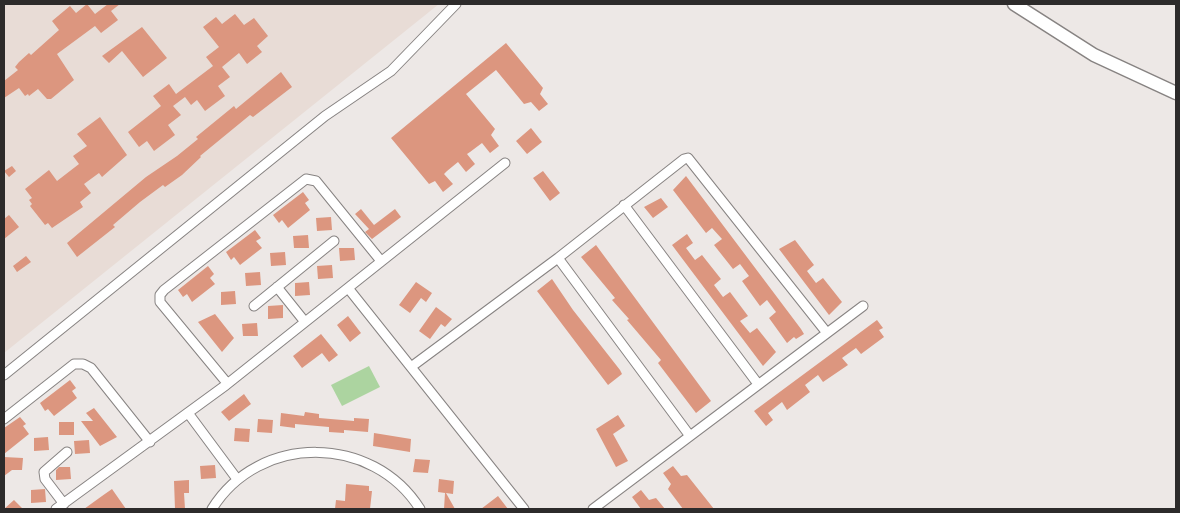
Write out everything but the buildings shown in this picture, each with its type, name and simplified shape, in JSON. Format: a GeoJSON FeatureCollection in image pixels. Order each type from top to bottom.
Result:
{"type":"FeatureCollection","features":[{"type":"Feature","properties":{"kind":"street"},"geometry":{"type":"LineString","coordinates":[[4,375],[318,122],[391,71],[456,4]]}},
{"type":"Feature","properties":{"kind":"street"},"geometry":{"type":"LineString","coordinates":[[1014,4],[1094,55],[1176,93]]}},
{"type":"Feature","properties":{"kind":"street"},"geometry":{"type":"LineString","coordinates":[[411,367],[558,258],[624,205],[688,158],[827,333]]}},
{"type":"Feature","properties":{"kind":"street"},"geometry":{"type":"LineString","coordinates":[[67,452],[44,472],[44,478],[60,507],[227,383],[505,163]]}},
{"type":"Feature","properties":{"kind":"street"},"geometry":{"type":"LineString","coordinates":[[227,383],[160,302],[162,292],[179,278],[306,179],[316,182],[381,261]]}},
{"type":"Feature","properties":{"kind":"street"},"geometry":{"type":"LineString","coordinates":[[624,205],[758,384]]}},
{"type":"Feature","properties":{"kind":"street"},"geometry":{"type":"LineString","coordinates":[[254,306],[334,241]]}},
{"type":"Feature","properties":{"kind":"street"},"geometry":{"type":"LineString","coordinates":[[558,258],[690,436]]}},
{"type":"Feature","properties":{"kind":"street"},"geometry":{"type":"LineString","coordinates":[[277,287],[305,322]]}},
{"type":"Feature","properties":{"kind":"street"},"geometry":{"type":"LineString","coordinates":[[348,288],[524,509]]}},
{"type":"Feature","properties":{"kind":"street"},"geometry":{"type":"LineString","coordinates":[[593,509],[863,306]]}},
{"type":"Feature","properties":{"kind":"street"},"geometry":{"type":"LineString","coordinates":[[4,419],[74,364],[84,364],[91,368],[150,442]]}},
{"type":"Feature","properties":{"kind":"street"},"geometry":{"type":"LineString","coordinates":[[188,413],[237,479]]}},
{"type":"Feature","properties":{"kind":"street"},"geometry":{"type":"LineString","coordinates":[[212,509],[219,498],[237,479],[261,464],[287,454],[315,451],[343,454],[369,463],[393,478],[413,498],[420,509]]}},
{"type":"Feature","properties":{"kind":"shaded area"},"geometry":{"type":"Polygon","coordinates":[[[4,4],[439,4],[4,353],[4,4]]]}},
{"type":"Feature","properties":{"kind":"green space"},"geometry":{"type":"Polygon","coordinates":[[[369,366],[380,387],[342,406],[331,385],[369,366]]]}}]}
